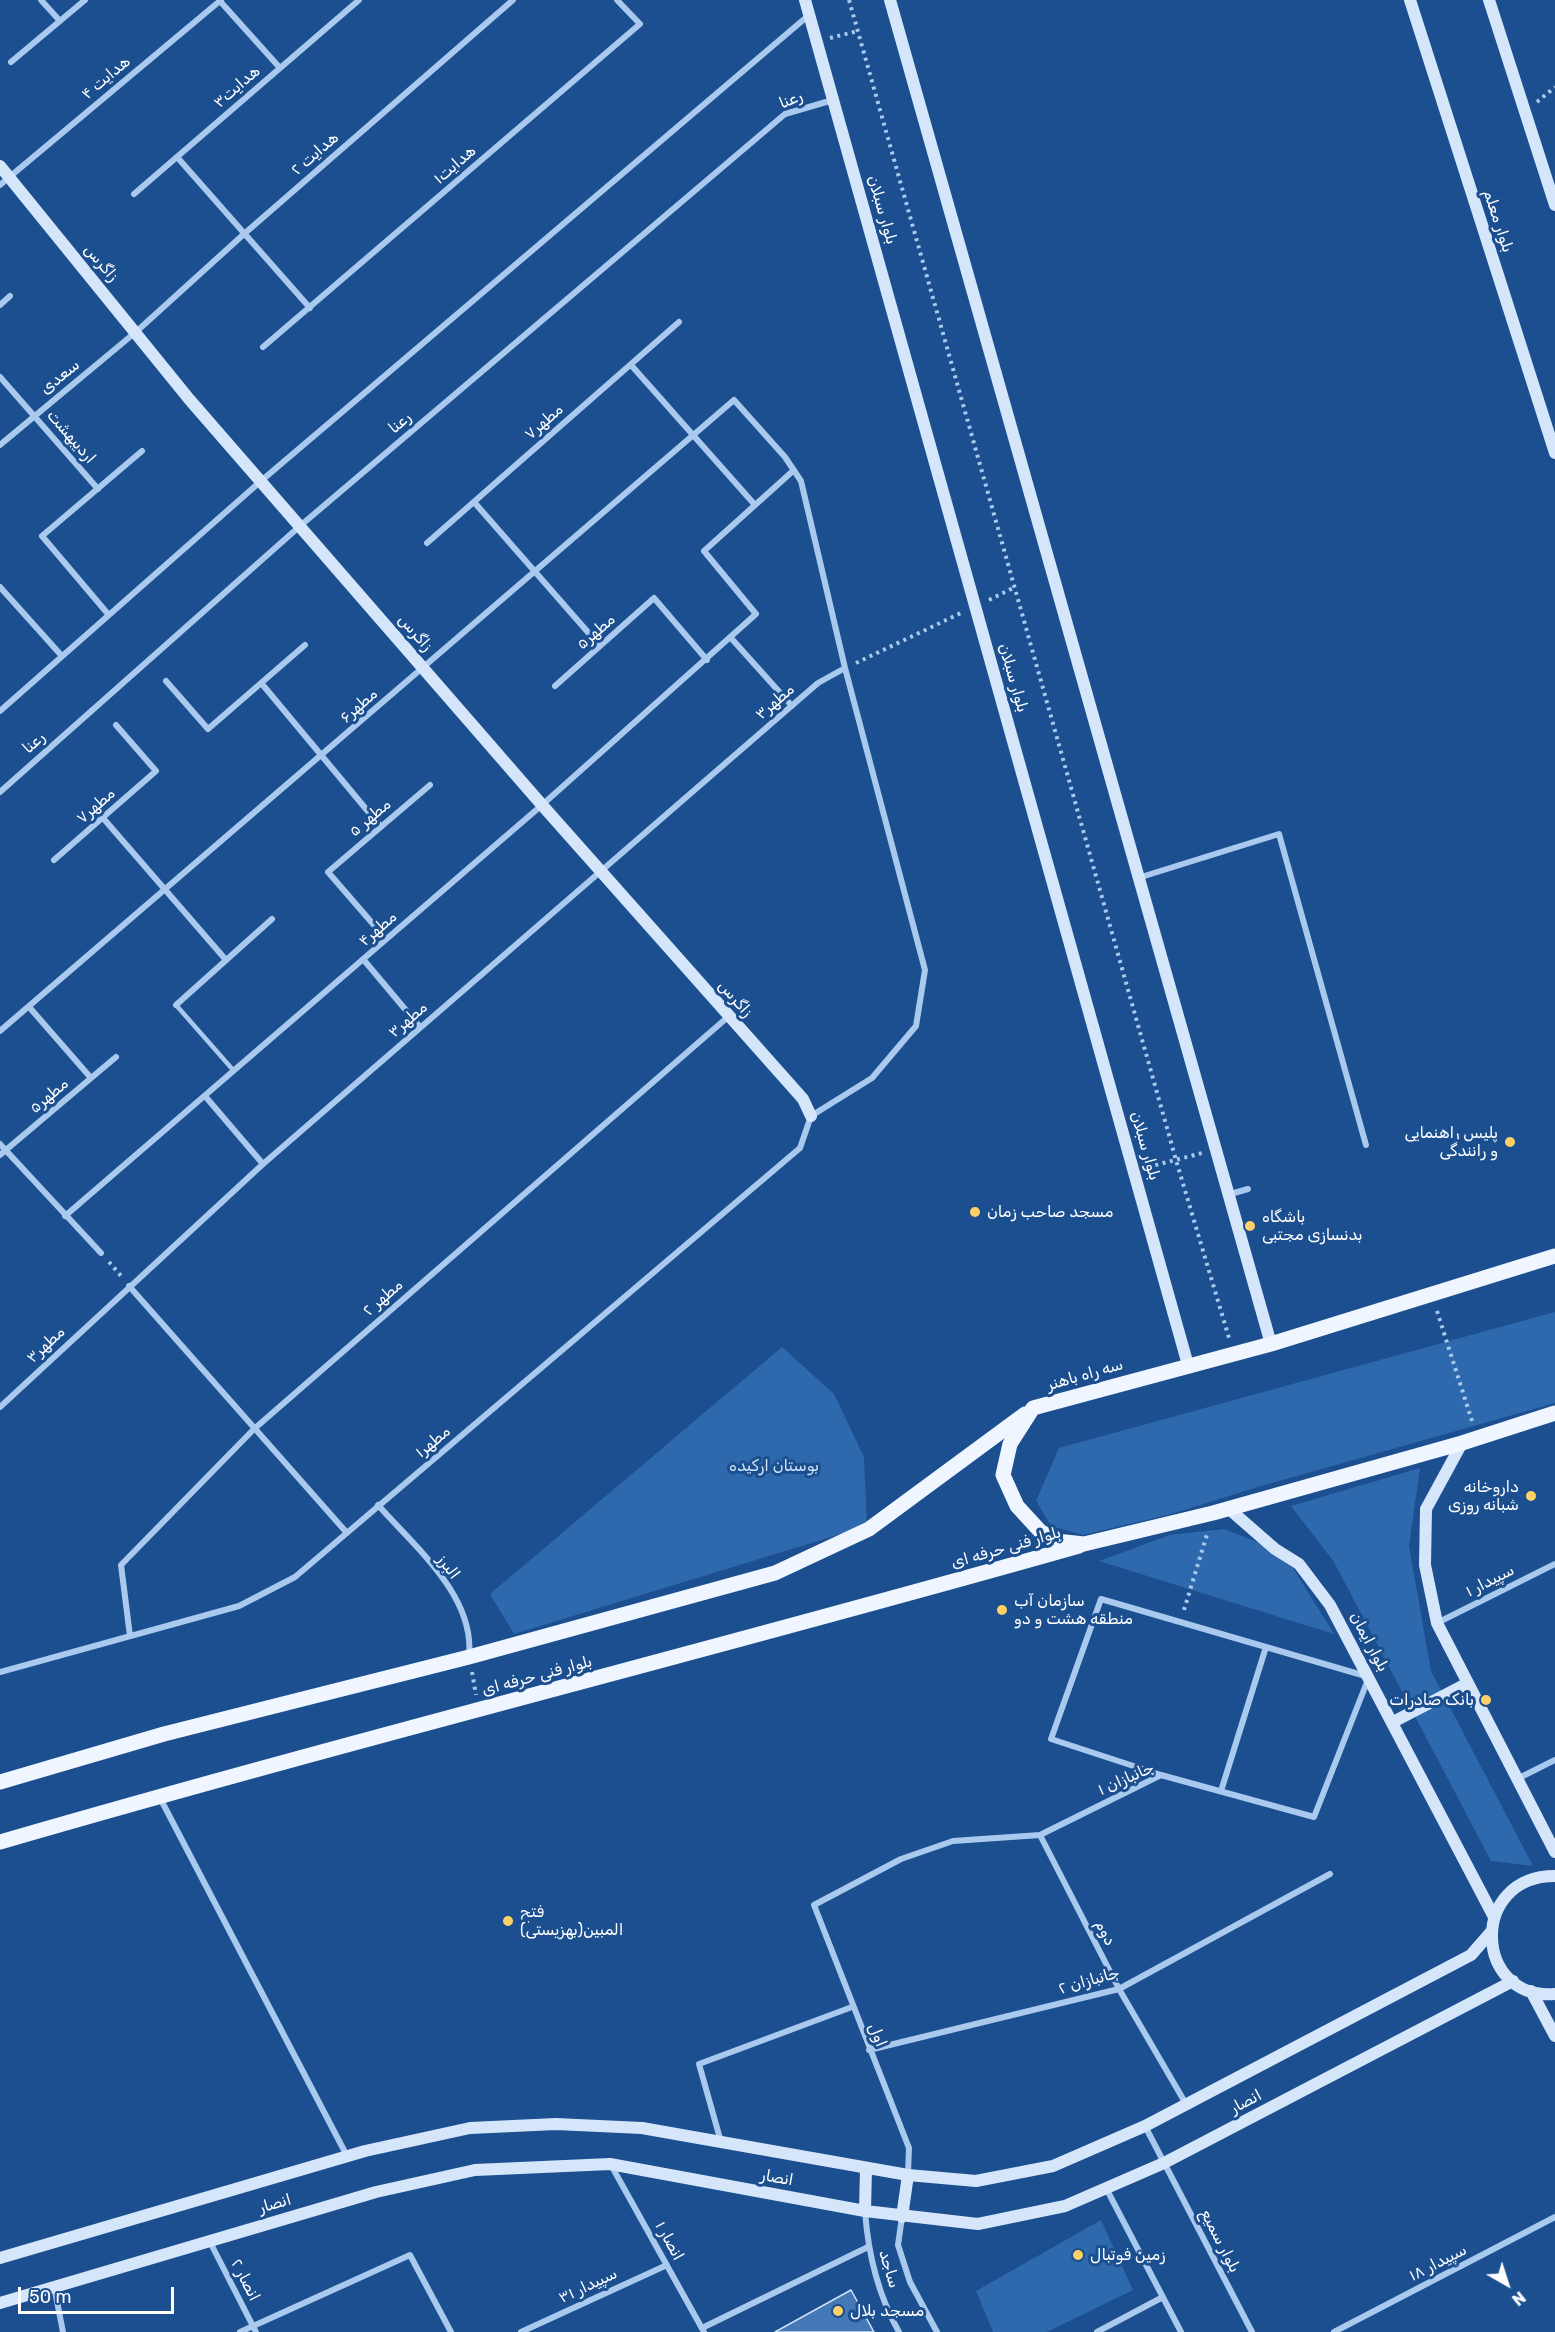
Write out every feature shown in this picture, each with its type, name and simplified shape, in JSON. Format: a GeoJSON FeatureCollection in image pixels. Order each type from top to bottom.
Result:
{"type":"FeatureCollection","features":[{"type":"Feature","properties":{"kind":"main road","name":"بلوار سبلان"},"geometry":{"type":"LineString","coordinates":[[805,0],[1188,1365]]}},
{"type":"Feature","properties":{"kind":"main road"},"geometry":{"type":"LineString","coordinates":[[890,0],[1227,1196],[1271,1344]]}},
{"type":"Feature","properties":{"kind":"main road","name":"بلوار معلم"},"geometry":{"type":"LineString","coordinates":[[1410,0],[1555,453]]}},
{"type":"Feature","properties":{"kind":"main road"},"geometry":{"type":"LineString","coordinates":[[1490,0],[1555,205]]}},
{"type":"Feature","properties":{"kind":"main road","name":"زاگرس"},"geometry":{"type":"LineString","coordinates":[[0,166],[4,181],[137,331],[189,399],[542,805],[803,1099],[811,1116]]}},
{"type":"Feature","properties":{"kind":"main road","name":"سه راه باهنر"},"geometry":{"type":"LineString","coordinates":[[1555,1256],[1271,1344],[1033,1408],[1010,1444],[1003,1475],[1017,1506],[1040,1531],[1056,1540],[1084,1544],[1213,1514],[1227,1508],[1462,1443],[1555,1413]]}},
{"type":"Feature","properties":{"kind":"main road"},"geometry":{"type":"LineString","coordinates":[[0,1782],[164,1734],[469,1657],[775,1574],[869,1529],[1033,1408]]}},
{"type":"Feature","properties":{"kind":"main road"},"geometry":{"type":"LineString","coordinates":[[1462,1443],[1426,1509],[1425,1565],[1437,1623],[1555,1852]]}},
{"type":"Feature","properties":{"kind":"main road","name":"بلوار ایمان"},"geometry":{"type":"LineString","coordinates":[[1227,1508],[1275,1549],[1299,1564],[1330,1605],[1494,1917]]}},
{"type":"Feature","properties":{"kind":"main road","name":"بلوار فنی حرفه ای"},"geometry":{"type":"LineString","coordinates":[[0,1842],[159,1796],[804,1624],[1084,1544]]}},
{"type":"Feature","properties":{"kind":"main road"},"geometry":{"type":"LineString","coordinates":[[1393,1722],[1468,1683]]}},
{"type":"Feature","properties":{"kind":"main road"},"geometry":{"type":"LineString","coordinates":[[1555,1876],[1538,1877],[1523,1882],[1500,1903],[1491,1932],[1492,1948],[1497,1962],[1513,1981],[1531,1990],[1555,1994]]}},
{"type":"Feature","properties":{"kind":"main road","name":"انصار"},"geometry":{"type":"LineString","coordinates":[[0,2258],[347,2156],[470,2128],[556,2124],[642,2128],[908,2175],[976,2181],[1053,2166],[1145,2126],[1471,1955],[1491,1932]]}},
{"type":"Feature","properties":{"kind":"main road","name":"انصار"},"geometry":{"type":"LineString","coordinates":[[0,2303],[376,2192],[476,2170],[610,2163],[902,2217],[978,2224],[1065,2206],[1164,2163],[1513,1981]]}},
{"type":"Feature","properties":{"kind":"main road"},"geometry":{"type":"LineString","coordinates":[[1531,1990],[1555,2036]]}},
{"type":"Feature","properties":{"kind":"main road"},"geometry":{"type":"LineString","coordinates":[[866,2168],[866,2211]]}},
{"type":"Feature","properties":{"kind":"main road"},"geometry":{"type":"LineString","coordinates":[[902,2217],[908,2175]]}},
{"type":"Feature","properties":{"kind":"street"},"geometry":{"type":"LineString","coordinates":[[41,0],[60,21]]}},
{"type":"Feature","properties":{"kind":"street"},"geometry":{"type":"LineString","coordinates":[[11,63],[85,0]]}},
{"type":"Feature","properties":{"kind":"street"},"geometry":{"type":"LineString","coordinates":[[220,0],[280,68]]}},
{"type":"Feature","properties":{"kind":"street","name":"هدایت ۴"},"geometry":{"type":"LineString","coordinates":[[4,181],[220,0]]}},
{"type":"Feature","properties":{"kind":"street","name":"هدایت۳"},"geometry":{"type":"LineString","coordinates":[[134,194],[359,0]]}},
{"type":"Feature","properties":{"kind":"street","name":"هدایت ۲"},"geometry":{"type":"LineString","coordinates":[[137,331],[244,234],[513,0]]}},
{"type":"Feature","properties":{"kind":"street","name":"هدایت۱"},"geometry":{"type":"LineString","coordinates":[[263,347],[640,24],[617,0]]}},
{"type":"Feature","properties":{"kind":"street"},"geometry":{"type":"LineString","coordinates":[[0,711],[60,655],[261,481],[809,14]]}},
{"type":"Feature","properties":{"kind":"street","name":"رعنا"},"geometry":{"type":"LineString","coordinates":[[0,792],[300,526],[785,114],[834,100]]}},
{"type":"Feature","properties":{"kind":"street"},"geometry":{"type":"LineString","coordinates":[[177,157],[310,308]]}},
{"type":"Feature","properties":{"kind":"street"},"geometry":{"type":"LineString","coordinates":[[0,305],[9,296]]}},
{"type":"Feature","properties":{"kind":"street","name":"مطهر۷"},"geometry":{"type":"LineString","coordinates":[[427,543],[680,322]]}},
{"type":"Feature","properties":{"kind":"street","name":"سعدی"},"geometry":{"type":"LineString","coordinates":[[0,445],[137,331]]}},
{"type":"Feature","properties":{"kind":"street"},"geometry":{"type":"LineString","coordinates":[[631,364],[755,505],[794,470],[801,481],[845,668],[925,970],[916,1026],[872,1078],[811,1116]]}},
{"type":"Feature","properties":{"kind":"street","name":"اردیبهشت"},"geometry":{"type":"LineString","coordinates":[[0,376],[98,489]]}},
{"type":"Feature","properties":{"kind":"street","name":"مطهر۶"},"geometry":{"type":"LineString","coordinates":[[0,1031],[30,1008],[734,400],[794,470]]}},
{"type":"Feature","properties":{"kind":"street"},"geometry":{"type":"LineString","coordinates":[[108,614],[42,536],[142,451]]}},
{"type":"Feature","properties":{"kind":"street"},"geometry":{"type":"LineString","coordinates":[[474,502],[600,646]]}},
{"type":"Feature","properties":{"kind":"street","name":"مطهر۴"},"geometry":{"type":"LineString","coordinates":[[65,1216],[542,805],[756,614],[704,551],[755,505]]}},
{"type":"Feature","properties":{"kind":"street"},"geometry":{"type":"LineString","coordinates":[[0,587],[60,655]]}},
{"type":"Feature","properties":{"kind":"street","name":"مطهر۵"},"geometry":{"type":"LineString","coordinates":[[555,686],[654,598],[707,660]]}},
{"type":"Feature","properties":{"kind":"street"},"geometry":{"type":"LineString","coordinates":[[731,638],[792,706]]}},
{"type":"Feature","properties":{"kind":"street"},"geometry":{"type":"LineString","coordinates":[[166,681],[208,729],[305,645]]}},
{"type":"Feature","properties":{"kind":"street","name":"مطهر۳"},"geometry":{"type":"LineString","coordinates":[[0,1407],[263,1164],[818,683],[845,668]]}},
{"type":"Feature","properties":{"kind":"street"},"geometry":{"type":"LineString","coordinates":[[262,684],[381,827]]}},
{"type":"Feature","properties":{"kind":"street","name":"مطهر۷"},"geometry":{"type":"LineString","coordinates":[[54,860],[156,771],[116,725]]}},
{"type":"Feature","properties":{"kind":"street","name":"مطهر ۵"},"geometry":{"type":"LineString","coordinates":[[386,939],[328,872],[430,785]]}},
{"type":"Feature","properties":{"kind":"street"},"geometry":{"type":"LineString","coordinates":[[103,818],[226,960]]}},
{"type":"Feature","properties":{"kind":"street"},"geometry":{"type":"LineString","coordinates":[[1137,878],[1279,834],[1366,1145]]}},
{"type":"Feature","properties":{"kind":"street"},"geometry":{"type":"LineString","coordinates":[[176,1005],[272,919]]}},
{"type":"Feature","properties":{"kind":"street"},"geometry":{"type":"LineString","coordinates":[[363,959],[420,1027]]}},
{"type":"Feature","properties":{"kind":"street"},"geometry":{"type":"LineString","coordinates":[[30,1008],[91,1077]]}},
{"type":"Feature","properties":{"kind":"street","name":"مطهر ۲"},"geometry":{"type":"LineString","coordinates":[[130,1636],[121,1565],[254,1429],[729,1016]]}},
{"type":"Feature","properties":{"kind":"street","name":"مطهر۵"},"geometry":{"type":"LineString","coordinates":[[3,1153],[116,1057]]}},
{"type":"Feature","properties":{"kind":"street"},"geometry":{"type":"LineString","coordinates":[[205,1096],[263,1164]]}},
{"type":"Feature","properties":{"kind":"street","name":"مطهر۱"},"geometry":{"type":"LineString","coordinates":[[0,1672],[239,1606],[295,1577],[800,1148],[811,1116]]}},
{"type":"Feature","properties":{"kind":"street"},"geometry":{"type":"LineString","coordinates":[[0,1144],[3,1153],[101,1253]]}},
{"type":"Feature","properties":{"kind":"street"},"geometry":{"type":"LineString","coordinates":[[1227,1196],[1248,1189]]}},
{"type":"Feature","properties":{"kind":"street"},"geometry":{"type":"LineString","coordinates":[[129,1286],[347,1533]]}},
{"type":"Feature","properties":{"kind":"street","name":"البرز"},"geometry":{"type":"LineString","coordinates":[[378,1505],[436,1570],[463,1610],[471,1636],[469,1657]]}},
{"type":"Feature","properties":{"kind":"street","name":"سپیدار ۱"},"geometry":{"type":"LineString","coordinates":[[1437,1623],[1555,1564]]}},
{"type":"Feature","properties":{"kind":"street"},"geometry":{"type":"LineString","coordinates":[[1161,1774],[1051,1739],[1101,1599],[1369,1677]]}},
{"type":"Feature","properties":{"kind":"street"},"geometry":{"type":"LineString","coordinates":[[1221,1791],[1266,1647]]}},
{"type":"Feature","properties":{"kind":"street","name":"جانبازان ۱"},"geometry":{"type":"LineString","coordinates":[[814,1905],[901,1858],[953,1841],[1040,1835],[1161,1774],[1314,1817],[1369,1677]]}},
{"type":"Feature","properties":{"kind":"street"},"geometry":{"type":"LineString","coordinates":[[1517,1779],[1555,1760]]}},
{"type":"Feature","properties":{"kind":"street"},"geometry":{"type":"LineString","coordinates":[[159,1796],[347,2156]]}},
{"type":"Feature","properties":{"kind":"street","name":"دوم"},"geometry":{"type":"LineString","coordinates":[[1040,1835],[1119,1989],[1186,2104]]}},
{"type":"Feature","properties":{"kind":"street","name":"جانبازان ۲"},"geometry":{"type":"LineString","coordinates":[[869,2050],[1119,1989],[1330,1874]]}},
{"type":"Feature","properties":{"kind":"street","name":"اول"},"geometry":{"type":"LineString","coordinates":[[814,1905],[909,2148],[908,2175]]}},
{"type":"Feature","properties":{"kind":"street"},"geometry":{"type":"LineString","coordinates":[[722,2143],[699,2064],[852,2007]]}},
{"type":"Feature","properties":{"kind":"street","name":"بلوار سمیع"},"geometry":{"type":"LineString","coordinates":[[1145,2126],[1252,2332]]}},
{"type":"Feature","properties":{"kind":"street","name":"انصار ۱"},"geometry":{"type":"LineString","coordinates":[[610,2163],[704,2330]]}},
{"type":"Feature","properties":{"kind":"street"},"geometry":{"type":"LineString","coordinates":[[1107,2188],[1181,2332]]}},
{"type":"Feature","properties":{"kind":"street","name":"ساجد"},"geometry":{"type":"LineString","coordinates":[[866,2211],[868,2247],[889,2314],[899,2332]]}},
{"type":"Feature","properties":{"kind":"street","name":"ساجد"},"geometry":{"type":"LineString","coordinates":[[902,2217],[898,2245],[910,2282],[937,2332]]}},
{"type":"Feature","properties":{"kind":"street","name":"سپیدار ۱۸"},"geometry":{"type":"LineString","coordinates":[[1334,2332],[1555,2217]]}},
{"type":"Feature","properties":{"kind":"street","name":"انصار ۲"},"geometry":{"type":"LineString","coordinates":[[210,2240],[255,2329]]}},
{"type":"Feature","properties":{"kind":"street"},"geometry":{"type":"LineString","coordinates":[[704,2330],[868,2247]]}},
{"type":"Feature","properties":{"kind":"street"},"geometry":{"type":"LineString","coordinates":[[240,2332],[255,2329],[410,2254],[451,2332]]}},
{"type":"Feature","properties":{"kind":"street","name":"سپیدار ۳۱"},"geometry":{"type":"LineString","coordinates":[[521,2332],[667,2265]]}},
{"type":"Feature","properties":{"kind":"street"},"geometry":{"type":"LineString","coordinates":[[54,2286],[63,2332]]}},
{"type":"Feature","properties":{"kind":"street"},"geometry":{"type":"LineString","coordinates":[[1096,2332],[1163,2297]]}},
{"type":"Feature","properties":{"kind":"lane"},"geometry":{"type":"LineString","coordinates":[[176,1005],[234,1071]]}},
{"type":"Feature","properties":{"kind":"path"},"geometry":{"type":"LineString","coordinates":[[849,0],[1176,1160],[1234,1354]]}},
{"type":"Feature","properties":{"kind":"path"},"geometry":{"type":"LineString","coordinates":[[817,42],[858,31]]}},
{"type":"Feature","properties":{"kind":"path"},"geometry":{"type":"LineString","coordinates":[[845,668],[1015,587]]}},
{"type":"Feature","properties":{"kind":"path"},"geometry":{"type":"LineString","coordinates":[[1135,1170],[1214,1150]]}},
{"type":"Feature","properties":{"kind":"path"},"geometry":{"type":"LineString","coordinates":[[101,1253],[129,1286]]}},
{"type":"Feature","properties":{"kind":"path"},"geometry":{"type":"LineString","coordinates":[[1432,1293],[1477,1438]]}},
{"type":"Feature","properties":{"kind":"path"},"geometry":{"type":"LineString","coordinates":[[1181,1622],[1213,1514]]}},
{"type":"Feature","properties":{"kind":"path"},"geometry":{"type":"LineString","coordinates":[[469,1657],[478,1710]]}},
{"type":"Feature","properties":{"kind":"green space"},"geometry":{"type":"Polygon","coordinates":[[[1555,1312],[1555,1403],[1171,1514],[1083,1535],[1051,1526],[1036,1501],[1059,1448],[1555,1312]]]}},
{"type":"Feature","properties":{"kind":"green space","name":"بوستان ارکیده"},"geometry":{"type":"Polygon","coordinates":[[[782,1347],[834,1394],[864,1457],[867,1526],[514,1634],[490,1594],[782,1347]]]}},
{"type":"Feature","properties":{"kind":"green space"},"geometry":{"type":"Polygon","coordinates":[[[1420,1468],[1409,1546],[1431,1671],[1533,1866],[1491,1861],[1334,1562],[1291,1506],[1420,1468]]]}},
{"type":"Feature","properties":{"kind":"green space"},"geometry":{"type":"Polygon","coordinates":[[[1224,1529],[1260,1543],[1293,1568],[1334,1634],[1099,1561],[1170,1535],[1224,1529]]]}},
{"type":"Feature","properties":{"kind":"green space","name":"زمین فوتبال"},"geometry":{"type":"Polygon","coordinates":[[[1101,2220],[1133,2290],[1047,2332],[993,2332],[976,2291],[1101,2220]]]}},
{"type":"Feature","properties":{"kind":"building","name":"مسجد بلال"},"geometry":{"type":"Polygon","coordinates":[[[851,2290],[874,2332],[775,2332],[851,2290]]]}},
{"type":"Feature","properties":{"kind":"place","name":"پلیس راهنمایی و رانندگی"},"geometry":{"type":"Point","coordinates":[1510,1142]}},
{"type":"Feature","properties":{"kind":"place","name":"مسجد صاحب زمان"},"geometry":{"type":"Point","coordinates":[975,1212]}},
{"type":"Feature","properties":{"kind":"place","name":"باشگاه بدنسازی مجتبی"},"geometry":{"type":"Point","coordinates":[1250,1226]}},
{"type":"Feature","properties":{"kind":"place","name":"داروخانه شبانه روزی"},"geometry":{"type":"Point","coordinates":[1531,1496]}},
{"type":"Feature","properties":{"kind":"place","name":"سازمان آب منطقه هشت و دو"},"geometry":{"type":"Point","coordinates":[1002,1610]}},
{"type":"Feature","properties":{"kind":"place","name":"بانک صادرات"},"geometry":{"type":"Point","coordinates":[1486,1700]}},
{"type":"Feature","properties":{"kind":"place","name":"فتح المبین(بهزیستی)"},"geometry":{"type":"Point","coordinates":[508,1921]}},
{"type":"Feature","properties":{"kind":"place","name":"زمین فوتبال"},"geometry":{"type":"Point","coordinates":[1078,2255]}},
{"type":"Feature","properties":{"kind":"place","name":"مسجد بلال"},"geometry":{"type":"Point","coordinates":[838,2311]}}]}
